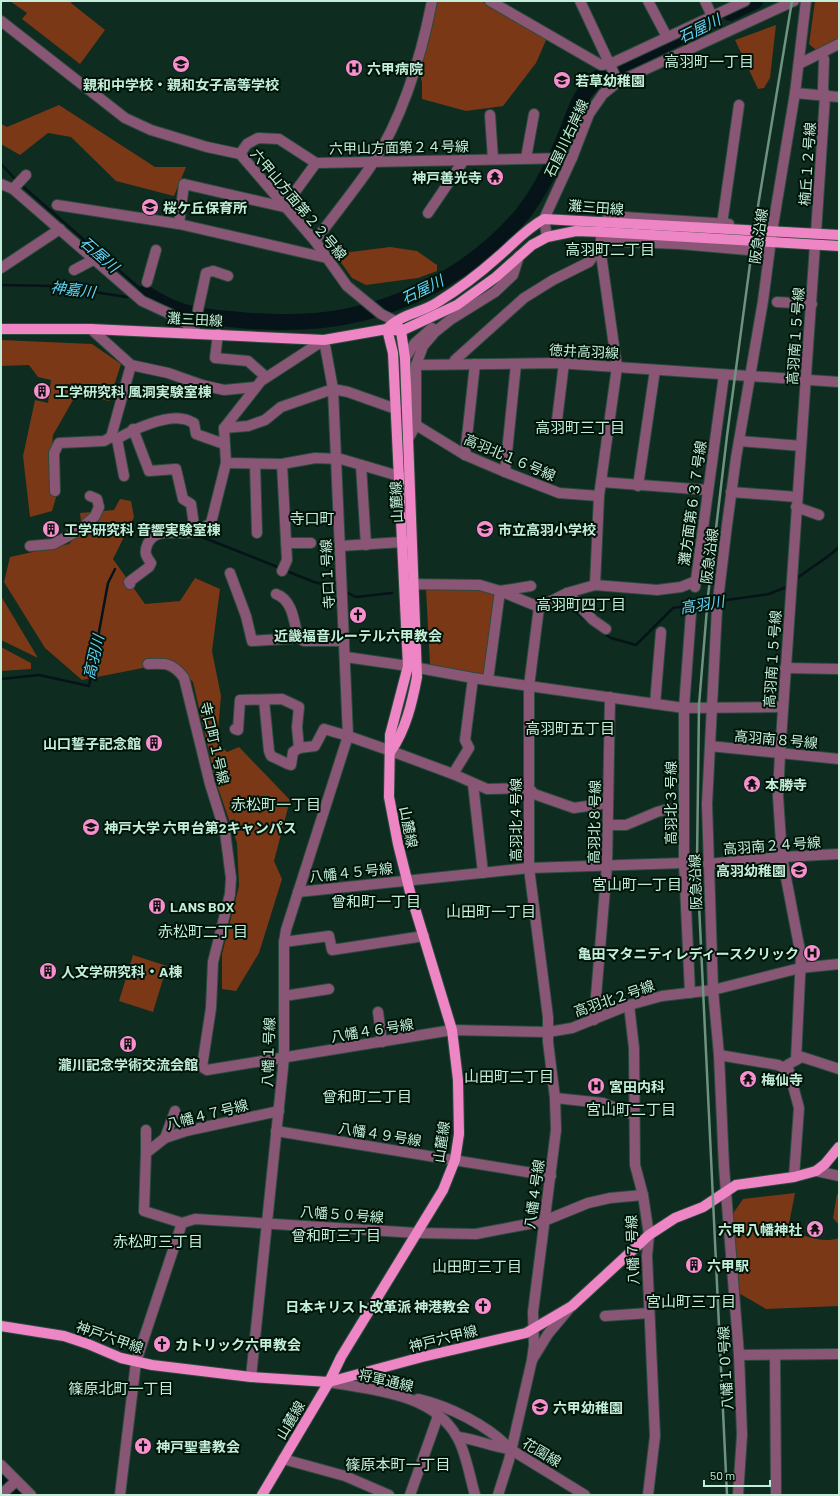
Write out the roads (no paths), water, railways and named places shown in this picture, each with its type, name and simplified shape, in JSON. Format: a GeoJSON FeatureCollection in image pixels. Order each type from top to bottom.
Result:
{"type":"FeatureCollection","features":[{"type":"Feature","properties":{"kind":"main road","name":"灘三田線"},"geometry":{"type":"LineString","coordinates":[[544,219],[772,233],[815,245],[839,246]]}},
{"type":"Feature","properties":{"kind":"main road"},"geometry":{"type":"LineString","coordinates":[[387,329],[395,321],[414,314],[438,302],[473,278],[531,226],[544,219]]}},
{"type":"Feature","properties":{"kind":"main road","name":"灘三田線"},"geometry":{"type":"LineString","coordinates":[[1,329],[91,328],[196,332],[324,340],[387,329],[401,331],[457,305],[496,277],[532,245],[547,237],[576,231],[601,240],[772,233],[816,233],[839,235]]}},
{"type":"Feature","properties":{"kind":"main road","name":"山麓線"},"geometry":{"type":"LineString","coordinates":[[395,321],[401,331],[405,358],[408,439],[404,478],[403,542],[409,583]]}},
{"type":"Feature","properties":{"kind":"main road","name":"山麓線"},"geometry":{"type":"LineString","coordinates":[[262,1495],[329,1382],[341,1357],[442,1190],[455,1160],[459,1134],[459,1096],[452,1030],[407,880],[389,797],[391,751],[401,736],[411,708],[412,667],[404,478],[396,409],[394,353],[387,329]]}},
{"type":"Feature","properties":{"kind":"main road","name":"神戸六甲線"},"geometry":{"type":"LineString","coordinates":[[1,1326],[64,1336],[121,1358],[136,1362],[251,1377],[329,1382],[533,1330],[572,1306],[649,1235],[675,1218],[703,1207],[736,1185],[794,1177],[816,1171],[825,1164],[839,1148]]}},
{"type":"Feature","properties":{"kind":"street"},"geometry":{"type":"LineString","coordinates":[[315,241],[373,163],[396,119],[417,66],[432,1]]}},
{"type":"Feature","properties":{"kind":"street"},"geometry":{"type":"LineString","coordinates":[[490,1],[600,65],[610,64],[745,1]]}},
{"type":"Feature","properties":{"kind":"street"},"geometry":{"type":"LineString","coordinates":[[509,1],[509,12]]}},
{"type":"Feature","properties":{"kind":"street"},"geometry":{"type":"LineString","coordinates":[[580,1],[618,82]]}},
{"type":"Feature","properties":{"kind":"street"},"geometry":{"type":"LineString","coordinates":[[648,1],[667,37]]}},
{"type":"Feature","properties":{"kind":"street"},"geometry":{"type":"LineString","coordinates":[[705,1],[712,16]]}},
{"type":"Feature","properties":{"kind":"street","name":"石屋川右岸線"},"geometry":{"type":"LineString","coordinates":[[544,219],[568,158],[589,114],[603,94],[618,82],[794,1]]}},
{"type":"Feature","properties":{"kind":"street","name":"阪急沿線"},"geometry":{"type":"LineString","coordinates":[[726,1192],[719,1055],[713,990],[707,804],[717,608],[731,492],[751,376],[772,233],[795,93],[806,1]]}},
{"type":"Feature","properties":{"kind":"street","name":"六甲山方面第２２号線"},"geometry":{"type":"LineString","coordinates":[[1,21],[125,118],[165,134],[207,147],[240,154],[284,207],[315,241],[347,286],[381,314]]}},
{"type":"Feature","properties":{"kind":"street"},"geometry":{"type":"LineString","coordinates":[[799,64],[839,44]]}},
{"type":"Feature","properties":{"kind":"street","name":"楠丘１２号線"},"geometry":{"type":"LineString","coordinates":[[816,233],[826,96],[823,89],[824,59]]}},
{"type":"Feature","properties":{"kind":"street"},"geometry":{"type":"LineString","coordinates":[[795,93],[839,97]]}},
{"type":"Feature","properties":{"kind":"street"},"geometry":{"type":"LineString","coordinates":[[722,224],[739,105]]}},
{"type":"Feature","properties":{"kind":"street"},"geometry":{"type":"LineString","coordinates":[[526,158],[534,114]]}},
{"type":"Feature","properties":{"kind":"street"},"geometry":{"type":"LineString","coordinates":[[490,115],[493,159]]}},
{"type":"Feature","properties":{"kind":"street","name":"六甲山方面第２４号線"},"geometry":{"type":"LineString","coordinates":[[240,154],[247,144],[258,138],[279,138],[316,163],[373,163],[551,157],[568,158]]}},
{"type":"Feature","properties":{"kind":"street"},"geometry":{"type":"LineString","coordinates":[[428,213],[464,160]]}},
{"type":"Feature","properties":{"kind":"street"},"geometry":{"type":"LineString","coordinates":[[179,224],[184,184],[284,207],[316,163]]}},
{"type":"Feature","properties":{"kind":"street"},"geometry":{"type":"LineString","coordinates":[[13,189],[26,175]]}},
{"type":"Feature","properties":{"kind":"street"},"geometry":{"type":"LineString","coordinates":[[1,184],[13,189],[142,301],[181,319],[196,332]]}},
{"type":"Feature","properties":{"kind":"street"},"geometry":{"type":"LineString","coordinates":[[1,188],[13,189]]}},
{"type":"Feature","properties":{"kind":"street"},"geometry":{"type":"LineString","coordinates":[[57,205],[179,224],[327,258]]}},
{"type":"Feature","properties":{"kind":"street"},"geometry":{"type":"LineString","coordinates":[[605,222],[609,216],[722,224],[772,233]]}},
{"type":"Feature","properties":{"kind":"street"},"geometry":{"type":"LineString","coordinates":[[544,219],[547,237]]}},
{"type":"Feature","properties":{"kind":"street"},"geometry":{"type":"LineString","coordinates":[[1,268],[60,229]]}},
{"type":"Feature","properties":{"kind":"street"},"geometry":{"type":"LineString","coordinates":[[453,364],[455,360],[524,298],[553,280],[584,266],[601,240]]}},
{"type":"Feature","properties":{"kind":"street"},"geometry":{"type":"LineString","coordinates":[[409,583],[480,585],[500,591],[539,607],[565,594],[595,585],[600,482],[617,367],[601,240]]}},
{"type":"Feature","properties":{"kind":"street","name":"高羽南１５号線"},"geometry":{"type":"LineString","coordinates":[[796,1060],[800,956],[782,856],[778,796],[784,668],[792,577],[815,245]]}},
{"type":"Feature","properties":{"kind":"street"},"geometry":{"type":"LineString","coordinates":[[148,282],[156,250]]}},
{"type":"Feature","properties":{"kind":"street"},"geometry":{"type":"LineString","coordinates":[[408,439],[416,425],[416,365],[423,346],[434,332],[450,320],[496,292],[513,275],[520,256]]}},
{"type":"Feature","properties":{"kind":"street"},"geometry":{"type":"LineString","coordinates":[[74,270],[95,259]]}},
{"type":"Feature","properties":{"kind":"street"},"geometry":{"type":"LineString","coordinates":[[198,310],[206,273],[213,271],[228,276]]}},
{"type":"Feature","properties":{"kind":"street"},"geometry":{"type":"LineString","coordinates":[[777,302],[812,304]]}},
{"type":"Feature","properties":{"kind":"street"},"geometry":{"type":"LineString","coordinates":[[405,358],[415,343],[457,305]]}},
{"type":"Feature","properties":{"kind":"street"},"geometry":{"type":"LineString","coordinates":[[381,314],[395,321]]}},
{"type":"Feature","properties":{"kind":"street"},"geometry":{"type":"LineString","coordinates":[[381,314],[387,329]]}},
{"type":"Feature","properties":{"kind":"street"},"geometry":{"type":"LineString","coordinates":[[91,328],[131,366],[168,373],[202,385],[224,390],[256,387]]}},
{"type":"Feature","properties":{"kind":"street"},"geometry":{"type":"LineString","coordinates":[[218,334],[215,358],[248,361],[266,377]]}},
{"type":"Feature","properties":{"kind":"street"},"geometry":{"type":"LineString","coordinates":[[130,584],[129,582],[149,567],[151,563],[145,555],[145,550],[150,540],[157,534],[195,532],[211,523],[226,463],[224,428],[256,387],[266,377],[324,340]]}},
{"type":"Feature","properties":{"kind":"street","name":"寺口１号線"},"geometry":{"type":"LineString","coordinates":[[324,340],[333,389],[344,641],[346,657],[348,736]]}},
{"type":"Feature","properties":{"kind":"street"},"geometry":{"type":"LineString","coordinates":[[465,455],[475,364]]}},
{"type":"Feature","properties":{"kind":"street"},"geometry":{"type":"LineString","coordinates":[[505,472],[516,364]]}},
{"type":"Feature","properties":{"kind":"street"},"geometry":{"type":"LineString","coordinates":[[557,420],[564,364]]}},
{"type":"Feature","properties":{"kind":"street","name":"徳井高羽線"},"geometry":{"type":"LineString","coordinates":[[416,365],[564,364],[839,382]]}},
{"type":"Feature","properties":{"kind":"street"},"geometry":{"type":"LineString","coordinates":[[124,476],[114,438],[131,366]]}},
{"type":"Feature","properties":{"kind":"street"},"geometry":{"type":"LineString","coordinates":[[638,486],[655,370]]}},
{"type":"Feature","properties":{"kind":"street","name":"灘方面第６３７号線"},"geometry":{"type":"LineString","coordinates":[[595,585],[657,590],[696,584],[724,375]]}},
{"type":"Feature","properties":{"kind":"street"},"geometry":{"type":"LineString","coordinates":[[224,428],[254,424],[265,420],[281,407],[333,389],[348,392],[396,409]]}},
{"type":"Feature","properties":{"kind":"street"},"geometry":{"type":"LineString","coordinates":[[56,491],[54,453],[59,444],[104,442],[133,429],[170,419],[182,418],[194,423],[196,434],[224,444]]}},
{"type":"Feature","properties":{"kind":"street","name":"高羽北１６号線"},"geometry":{"type":"LineString","coordinates":[[416,425],[465,455],[559,493],[599,496]]}},
{"type":"Feature","properties":{"kind":"street"},"geometry":{"type":"LineString","coordinates":[[133,429],[148,471],[176,469],[183,499],[191,504],[195,532]]}},
{"type":"Feature","properties":{"kind":"street"},"geometry":{"type":"LineString","coordinates":[[739,441],[801,446]]}},
{"type":"Feature","properties":{"kind":"street"},"geometry":{"type":"LineString","coordinates":[[226,463],[282,464],[315,458],[336,459],[404,478]]}},
{"type":"Feature","properties":{"kind":"street"},"geometry":{"type":"LineString","coordinates":[[255,464],[257,533]]}},
{"type":"Feature","properties":{"kind":"street"},"geometry":{"type":"LineString","coordinates":[[282,464],[287,560],[282,571]]}},
{"type":"Feature","properties":{"kind":"street"},"geometry":{"type":"LineString","coordinates":[[361,465],[366,545]]}},
{"type":"Feature","properties":{"kind":"street"},"geometry":{"type":"LineString","coordinates":[[600,482],[708,490]]}},
{"type":"Feature","properties":{"kind":"street"},"geometry":{"type":"LineString","coordinates":[[731,492],[797,502],[819,515]]}},
{"type":"Feature","properties":{"kind":"street"},"geometry":{"type":"LineString","coordinates":[[30,546],[53,544],[78,531],[95,516],[99,507],[97,499],[90,496]]}},
{"type":"Feature","properties":{"kind":"street"},"geometry":{"type":"LineString","coordinates":[[340,546],[403,542]]}},
{"type":"Feature","properties":{"kind":"street"},"geometry":{"type":"LineString","coordinates":[[286,543],[311,543]]}},
{"type":"Feature","properties":{"kind":"street"},"geometry":{"type":"LineString","coordinates":[[230,573],[246,616],[252,641],[298,638],[304,641],[344,641]]}},
{"type":"Feature","properties":{"kind":"street"},"geometry":{"type":"LineString","coordinates":[[500,591],[531,586]]}},
{"type":"Feature","properties":{"kind":"street"},"geometry":{"type":"LineString","coordinates":[[488,680],[500,591]]}},
{"type":"Feature","properties":{"kind":"street"},"geometry":{"type":"LineString","coordinates":[[276,594],[284,597],[290,607],[298,638]]}},
{"type":"Feature","properties":{"kind":"street"},"geometry":{"type":"LineString","coordinates":[[565,594],[606,629]]}},
{"type":"Feature","properties":{"kind":"street","name":"高羽北４号線"},"geometry":{"type":"LineString","coordinates":[[539,607],[529,686],[529,868],[548,1017],[548,1032]]}},
{"type":"Feature","properties":{"kind":"street","name":"高羽北３号線"},"geometry":{"type":"LineString","coordinates":[[690,993],[684,863],[684,708],[691,613]]}},
{"type":"Feature","properties":{"kind":"street"},"geometry":{"type":"LineString","coordinates":[[655,704],[661,632]]}},
{"type":"Feature","properties":{"kind":"street"},"geometry":{"type":"LineString","coordinates":[[346,657],[473,678],[684,708],[782,707]]}},
{"type":"Feature","properties":{"kind":"street","name":"寺口町１号線"},"geometry":{"type":"LineString","coordinates":[[148,664],[164,663],[176,668],[184,678],[210,784],[225,832],[231,878],[230,894],[213,962],[211,1008],[202,1067]]}},
{"type":"Feature","properties":{"kind":"street"},"geometry":{"type":"LineString","coordinates":[[784,668],[839,669]]}},
{"type":"Feature","properties":{"kind":"street"},"geometry":{"type":"LineString","coordinates":[[453,774],[469,748],[465,740],[473,678]]}},
{"type":"Feature","properties":{"kind":"street","name":"高羽北８号線"},"geometry":{"type":"LineString","coordinates":[[594,1020],[607,865],[610,697]]}},
{"type":"Feature","properties":{"kind":"street"},"geometry":{"type":"LineString","coordinates":[[235,728],[238,730],[240,700],[282,699],[299,707],[297,727],[299,748]]}},
{"type":"Feature","properties":{"kind":"street"},"geometry":{"type":"LineString","coordinates":[[264,700],[268,751],[271,756],[291,765],[293,752],[299,748],[315,746],[324,729],[391,751],[453,774],[487,790],[529,788],[534,794],[574,808],[608,803]]}},
{"type":"Feature","properties":{"kind":"street","name":"八幡１号線"},"geometry":{"type":"LineString","coordinates":[[251,1377],[284,1058],[284,942],[286,930],[348,736]]}},
{"type":"Feature","properties":{"kind":"street","name":"高羽南８号線"},"geometry":{"type":"LineString","coordinates":[[710,746],[839,759]]}},
{"type":"Feature","properties":{"kind":"street"},"geometry":{"type":"LineString","coordinates":[[473,784],[483,873]]}},
{"type":"Feature","properties":{"kind":"street"},"geometry":{"type":"LineString","coordinates":[[608,825],[626,825],[657,812],[668,809],[684,808]]}},
{"type":"Feature","properties":{"kind":"street","name":"高羽南２４号線"},"geometry":{"type":"LineString","coordinates":[[708,864],[782,856],[839,854]]}},
{"type":"Feature","properties":{"kind":"street","name":"八幡４５号線"},"geometry":{"type":"LineString","coordinates":[[298,892],[529,868],[684,863]]}},
{"type":"Feature","properties":{"kind":"street"},"geometry":{"type":"LineString","coordinates":[[284,942],[329,936],[332,950],[424,936]]}},
{"type":"Feature","properties":{"kind":"street","name":"高羽北２号線"},"geometry":{"type":"LineString","coordinates":[[548,1032],[572,1028],[629,1005],[662,996],[713,990],[800,968],[839,964]]}},
{"type":"Feature","properties":{"kind":"street"},"geometry":{"type":"LineString","coordinates":[[284,996],[329,989]]}},
{"type":"Feature","properties":{"kind":"street","name":"八幡７号線"},"geometry":{"type":"LineString","coordinates":[[629,1005],[634,1048],[635,1165],[643,1195],[649,1235],[647,1256],[655,1436],[648,1495]]}},
{"type":"Feature","properties":{"kind":"street"},"geometry":{"type":"LineString","coordinates":[[378,1012],[382,1042]]}},
{"type":"Feature","properties":{"kind":"street","name":"八幡４６号線"},"geometry":{"type":"LineString","coordinates":[[202,1067],[207,1070],[452,1030],[548,1032]]}},
{"type":"Feature","properties":{"kind":"street","name":"八幡４号線"},"geometry":{"type":"LineString","coordinates":[[498,1495],[509,1460],[510,1449],[532,1360],[534,1345],[533,1330],[544,1221],[556,1130],[555,1098],[548,1032]]}},
{"type":"Feature","properties":{"kind":"street"},"geometry":{"type":"LineString","coordinates":[[719,1055],[784,1067],[791,1075],[799,1108],[794,1177]]}},
{"type":"Feature","properties":{"kind":"street"},"geometry":{"type":"LineString","coordinates":[[784,1067],[802,1057],[839,1069]]}},
{"type":"Feature","properties":{"kind":"street"},"geometry":{"type":"LineString","coordinates":[[555,1098],[603,1103],[634,1115]]}},
{"type":"Feature","properties":{"kind":"street"},"geometry":{"type":"LineString","coordinates":[[165,1138],[175,1110]]}},
{"type":"Feature","properties":{"kind":"street","name":"八幡４７号線"},"geometry":{"type":"LineString","coordinates":[[146,1153],[165,1138],[186,1131],[279,1111]]}},
{"type":"Feature","properties":{"kind":"street"},"geometry":{"type":"LineString","coordinates":[[120,1495],[136,1362],[182,1223],[144,1211],[146,1130]]}},
{"type":"Feature","properties":{"kind":"street","name":"八幡４９号線"},"geometry":{"type":"LineString","coordinates":[[276,1131],[551,1176]]}},
{"type":"Feature","properties":{"kind":"street"},"geometry":{"type":"LineString","coordinates":[[816,1171],[839,1176]]}},
{"type":"Feature","properties":{"kind":"street","name":"八幡１０号線"},"geometry":{"type":"LineString","coordinates":[[726,1192],[739,1355],[742,1435],[738,1495]]}},
{"type":"Feature","properties":{"kind":"street","name":"八幡５０号線"},"geometry":{"type":"LineString","coordinates":[[182,1223],[195,1219],[417,1233],[476,1234],[544,1221],[588,1203],[610,1198],[643,1195]]}},
{"type":"Feature","properties":{"kind":"street","name":"八幡４号線"},"geometry":{"type":"LineString","coordinates":[[532,1360],[548,1334],[572,1306]]}},
{"type":"Feature","properties":{"kind":"street"},"geometry":{"type":"LineString","coordinates":[[605,1316],[649,1312]]}},
{"type":"Feature","properties":{"kind":"street"},"geometry":{"type":"LineString","coordinates":[[739,1355],[775,1356],[839,1354]]}},
{"type":"Feature","properties":{"kind":"street"},"geometry":{"type":"LineString","coordinates":[[775,1356],[776,1495]]}},
{"type":"Feature","properties":{"kind":"street","name":"将軍通線"},"geometry":{"type":"LineString","coordinates":[[329,1382],[411,1400],[438,1416],[458,1437],[475,1495]]}},
{"type":"Feature","properties":{"kind":"street"},"geometry":{"type":"LineString","coordinates":[[411,1400],[417,1399],[430,1402],[470,1421],[499,1437],[510,1449]]}},
{"type":"Feature","properties":{"kind":"street"},"geometry":{"type":"LineString","coordinates":[[410,1495],[438,1416]]}},
{"type":"Feature","properties":{"kind":"street"},"geometry":{"type":"LineString","coordinates":[[458,1437],[456,1430],[458,1425],[470,1421]]}},
{"type":"Feature","properties":{"kind":"street","name":"花園線"},"geometry":{"type":"LineString","coordinates":[[458,1437],[496,1448],[510,1449],[585,1495]]}},
{"type":"Feature","properties":{"kind":"street"},"geometry":{"type":"LineString","coordinates":[[283,1460],[345,1476],[389,1495]]}},
{"type":"Feature","properties":{"kind":"street"},"geometry":{"type":"LineString","coordinates":[[1,1465],[16,1481],[33,1494]]}},
{"type":"Feature","properties":{"kind":"street"},"geometry":{"type":"LineString","coordinates":[[1,1495],[16,1481]]}},
{"type":"Feature","properties":{"kind":"waterway","name":"石屋川"},"geometry":{"type":"LineString","coordinates":[[730,13],[755,1]]}},
{"type":"Feature","properties":{"kind":"waterway","name":"石屋川"},"geometry":{"type":"LineString","coordinates":[[145,293],[157,301],[190,314],[239,320],[280,322],[323,320],[349,316],[374,310],[422,291],[446,279],[488,249],[524,212],[536,195],[552,166],[582,96],[596,80],[613,69],[700,27]]}},
{"type":"Feature","properties":{"kind":"waterway","name":"石屋川"},"geometry":{"type":"LineString","coordinates":[[1,164],[17,181]]}},
{"type":"Feature","properties":{"kind":"waterway","name":"石屋川"},"geometry":{"type":"LineString","coordinates":[[20,184],[145,293]]}},
{"type":"Feature","properties":{"kind":"waterway","name":"神嘉川"},"geometry":{"type":"LineString","coordinates":[[1,285],[54,286],[127,297],[132,296]]}},
{"type":"Feature","properties":{"kind":"waterway","name":"高羽川"},"geometry":{"type":"LineString","coordinates":[[197,535],[280,568]]}},
{"type":"Feature","properties":{"kind":"waterway","name":"高羽川"},"geometry":{"type":"LineString","coordinates":[[795,580],[829,556],[839,547]]}},
{"type":"Feature","properties":{"kind":"waterway","name":"高羽川"},"geometry":{"type":"LineString","coordinates":[[1,679],[39,675],[89,686],[108,583],[115,569]]}},
{"type":"Feature","properties":{"kind":"waterway","name":"高羽川"},"geometry":{"type":"LineString","coordinates":[[284,570],[314,582],[338,588]]}},
{"type":"Feature","properties":{"kind":"waterway","name":"高羽川"},"geometry":{"type":"LineString","coordinates":[[720,601],[769,594],[789,586]]}},
{"type":"Feature","properties":{"kind":"waterway","name":"高羽川"},"geometry":{"type":"LineString","coordinates":[[344,591],[356,597],[392,593]]}},
{"type":"Feature","properties":{"kind":"waterway","name":"高羽川"},"geometry":{"type":"LineString","coordinates":[[560,599],[587,621]]}},
{"type":"Feature","properties":{"kind":"waterway","name":"高羽川"},"geometry":{"type":"LineString","coordinates":[[592,625],[611,638],[636,645],[673,608],[715,602]]}},
{"type":"Feature","properties":{"kind":"waterway"},"geometry":{"type":"LineString","coordinates":[[1,1480],[16,1495]]}},
{"type":"Feature","properties":{"kind":"railway"},"geometry":{"type":"LineString","coordinates":[[727,1495],[697,862],[699,705],[708,596],[727,436],[757,212],[792,1]]}},
{"type":"Feature","properties":{"kind":"place","name":"親和中学校・親和女子高等学校"},"geometry":{"type":"Point","coordinates":[181,64]}},
{"type":"Feature","properties":{"kind":"place","name":"六甲病院"},"geometry":{"type":"Point","coordinates":[354,68]}},
{"type":"Feature","properties":{"kind":"place","name":"若草幼稚園"},"geometry":{"type":"Point","coordinates":[562,80]}},
{"type":"Feature","properties":{"kind":"place","name":"神戸善光寺"},"geometry":{"type":"Point","coordinates":[495,177]}},
{"type":"Feature","properties":{"kind":"place","name":"桜ケ丘保育所"},"geometry":{"type":"Point","coordinates":[150,207]}},
{"type":"Feature","properties":{"kind":"place","name":"工学研究科 風洞実験室棟"},"geometry":{"type":"Point","coordinates":[42,391]}},
{"type":"Feature","properties":{"kind":"place","name":"工学研究科 音響実験室棟"},"geometry":{"type":"Point","coordinates":[51,529]}},
{"type":"Feature","properties":{"kind":"place","name":"市立高羽小学校"},"geometry":{"type":"Point","coordinates":[485,529]}},
{"type":"Feature","properties":{"kind":"place","name":"近畿福音ルーテル六甲教会"},"geometry":{"type":"Point","coordinates":[358,615]}},
{"type":"Feature","properties":{"kind":"place","name":"山口誓子記念館"},"geometry":{"type":"Point","coordinates":[154,743]}},
{"type":"Feature","properties":{"kind":"place","name":"本勝寺"},"geometry":{"type":"Point","coordinates":[752,784]}},
{"type":"Feature","properties":{"kind":"place","name":"神戸大学 六甲台第2キャンパス"},"geometry":{"type":"Point","coordinates":[91,827]}},
{"type":"Feature","properties":{"kind":"place","name":"高羽幼稚園"},"geometry":{"type":"Point","coordinates":[799,870]}},
{"type":"Feature","properties":{"kind":"place","name":"LANS BOX"},"geometry":{"type":"Point","coordinates":[157,906]}},
{"type":"Feature","properties":{"kind":"place","name":"亀田マタニティレディースクリック"},"geometry":{"type":"Point","coordinates":[812,953]}},
{"type":"Feature","properties":{"kind":"place","name":"人文学研究科・A棟"},"geometry":{"type":"Point","coordinates":[48,971]}},
{"type":"Feature","properties":{"kind":"place","name":"瀧川記念学術交流会館"},"geometry":{"type":"Point","coordinates":[128,1044]}},
{"type":"Feature","properties":{"kind":"place","name":"梅仙寺"},"geometry":{"type":"Point","coordinates":[748,1079]}},
{"type":"Feature","properties":{"kind":"place","name":"宮田内科"},"geometry":{"type":"Point","coordinates":[596,1086]}},
{"type":"Feature","properties":{"kind":"place","name":"六甲八幡神社"},"geometry":{"type":"Point","coordinates":[815,1229]}},
{"type":"Feature","properties":{"kind":"place","name":"六甲駅"},"geometry":{"type":"Point","coordinates":[694,1265]}},
{"type":"Feature","properties":{"kind":"place","name":"日本キリスト改革派 神港教会"},"geometry":{"type":"Point","coordinates":[483,1306]}},
{"type":"Feature","properties":{"kind":"place","name":"カトリック六甲教会"},"geometry":{"type":"Point","coordinates":[162,1344]}},
{"type":"Feature","properties":{"kind":"place","name":"六甲幼稚園"},"geometry":{"type":"Point","coordinates":[540,1407]}},
{"type":"Feature","properties":{"kind":"place","name":"神戸聖書教会"},"geometry":{"type":"Point","coordinates":[143,1446]}},
{"type":"Feature","properties":{"kind":"district","name":"高羽町一丁目"},"geometry":{"type":"Point","coordinates":[709,61]}},
{"type":"Feature","properties":{"kind":"district","name":"高羽町二丁目"},"geometry":{"type":"Point","coordinates":[610,249]}},
{"type":"Feature","properties":{"kind":"district","name":"高羽町三丁目"},"geometry":{"type":"Point","coordinates":[580,427]}},
{"type":"Feature","properties":{"kind":"district","name":"寺口町"},"geometry":{"type":"Point","coordinates":[312,518]}},
{"type":"Feature","properties":{"kind":"district","name":"高羽町四丁目"},"geometry":{"type":"Point","coordinates":[581,604]}},
{"type":"Feature","properties":{"kind":"district","name":"高羽町五丁目"},"geometry":{"type":"Point","coordinates":[570,728]}},
{"type":"Feature","properties":{"kind":"district","name":"赤松町一丁目"},"geometry":{"type":"Point","coordinates":[276,804]}},
{"type":"Feature","properties":{"kind":"district","name":"宮山町一丁目"},"geometry":{"type":"Point","coordinates":[637,884]}},
{"type":"Feature","properties":{"kind":"district","name":"曾和町一丁目"},"geometry":{"type":"Point","coordinates":[376,901]}},
{"type":"Feature","properties":{"kind":"district","name":"山田町一丁目"},"geometry":{"type":"Point","coordinates":[491,911]}},
{"type":"Feature","properties":{"kind":"district","name":"赤松町二丁目"},"geometry":{"type":"Point","coordinates":[203,931]}},
{"type":"Feature","properties":{"kind":"district","name":"山田町二丁目"},"geometry":{"type":"Point","coordinates":[509,1076]}},
{"type":"Feature","properties":{"kind":"district","name":"曾和町二丁目"},"geometry":{"type":"Point","coordinates":[367,1096]}},
{"type":"Feature","properties":{"kind":"district","name":"宮山町二丁目"},"geometry":{"type":"Point","coordinates":[631,1109]}},
{"type":"Feature","properties":{"kind":"district","name":"曾和町三丁目"},"geometry":{"type":"Point","coordinates":[336,1235]}},
{"type":"Feature","properties":{"kind":"district","name":"赤松町三丁目"},"geometry":{"type":"Point","coordinates":[158,1241]}},
{"type":"Feature","properties":{"kind":"district","name":"山田町三丁目"},"geometry":{"type":"Point","coordinates":[477,1266]}},
{"type":"Feature","properties":{"kind":"district","name":"宮山町三丁目"},"geometry":{"type":"Point","coordinates":[691,1301]}},
{"type":"Feature","properties":{"kind":"district","name":"篠原北町一丁目"},"geometry":{"type":"Point","coordinates":[121,1388]}},
{"type":"Feature","properties":{"kind":"district","name":"篠原本町一丁目"},"geometry":{"type":"Point","coordinates":[398,1464]}}]}
